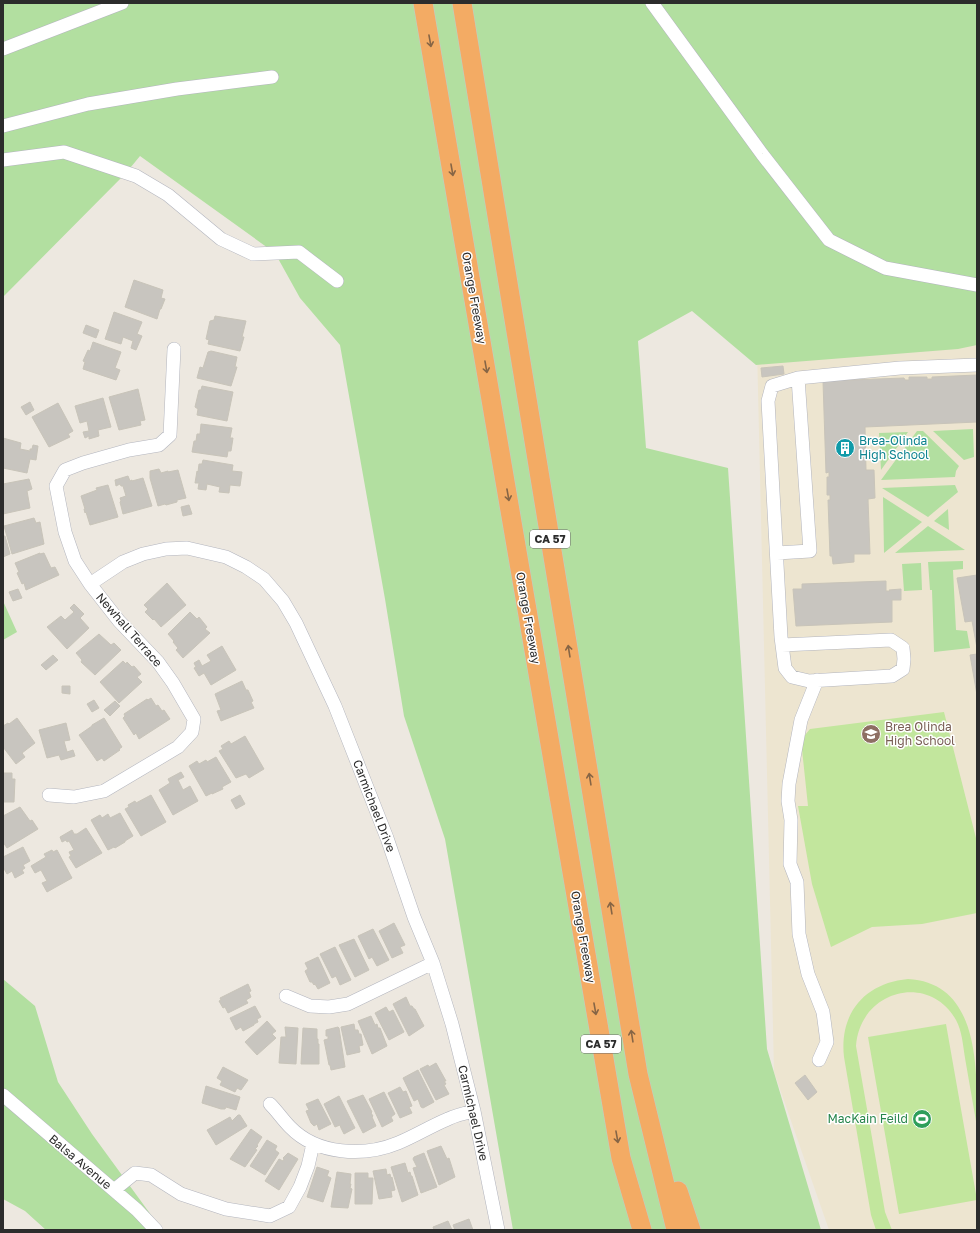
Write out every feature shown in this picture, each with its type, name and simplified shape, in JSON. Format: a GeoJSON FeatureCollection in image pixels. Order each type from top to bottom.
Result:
{"type":"FeatureCollection","features":[{"type":"Feature","properties":{"kind":"highway","name":"Orange Freeway"},"geometry":{"type":"LineString","coordinates":[[423,3],[621,1158],[642,1230]]}},
{"type":"Feature","properties":{"kind":"highway","name":"CA 57"},"geometry":{"type":"LineString","coordinates":[[462,3],[638,1074],[676,1230]]}},
{"type":"Feature","properties":{"kind":"highway"},"geometry":{"type":"LineString","coordinates":[[638,1074],[691,1230]]}},
{"type":"Feature","properties":{"kind":"highway"},"geometry":{"type":"LineString","coordinates":[[621,1158],[631,1230]]}},
{"type":"Feature","properties":{"kind":"street"},"geometry":{"type":"LineString","coordinates":[[3,49],[122,3]]}},
{"type":"Feature","properties":{"kind":"street"},"geometry":{"type":"LineString","coordinates":[[652,3],[762,154],[829,240],[885,268],[977,285]]}},
{"type":"Feature","properties":{"kind":"street"},"geometry":{"type":"LineString","coordinates":[[3,126],[88,104],[177,89],[272,77]]}},
{"type":"Feature","properties":{"kind":"street"},"geometry":{"type":"LineString","coordinates":[[3,160],[64,152],[136,176],[168,195],[221,239],[253,254],[299,252],[337,281]]}},
{"type":"Feature","properties":{"kind":"street","name":"Newhall Terrace"},"geometry":{"type":"LineString","coordinates":[[49,795],[74,797],[104,791],[178,747],[192,732],[194,719],[173,683],[158,662],[119,621],[90,584],[75,561],[65,532],[56,486],[64,470],[83,462],[129,450],[159,445],[170,435],[174,349]]}},
{"type":"Feature","properties":{"kind":"street"},"geometry":{"type":"LineString","coordinates":[[782,645],[891,640],[903,648],[903,669],[892,676],[809,681],[792,677],[785,668],[782,645],[768,401],[772,386],[798,378],[900,368],[977,365]]}},
{"type":"Feature","properties":{"kind":"street"},"geometry":{"type":"LineString","coordinates":[[777,553],[810,551],[798,378]]}},
{"type":"Feature","properties":{"kind":"street","name":"Carmichael Drive"},"geometry":{"type":"LineString","coordinates":[[90,584],[123,562],[143,554],[166,549],[187,548],[226,557],[246,567],[264,579],[283,601],[296,623],[334,706],[387,838],[414,916],[433,963],[452,1024],[474,1111],[498,1230]]}},
{"type":"Feature","properties":{"kind":"street"},"geometry":{"type":"LineString","coordinates":[[817,680],[801,720],[789,784],[788,801],[791,820],[790,864],[797,882],[799,934],[808,974],[823,1012],[827,1042],[819,1060]]}},
{"type":"Feature","properties":{"kind":"street"},"geometry":{"type":"LineString","coordinates":[[286,996],[310,1006],[329,1007],[348,1004],[433,963]]}},
{"type":"Feature","properties":{"kind":"street","name":"Balsa Avenue"},"geometry":{"type":"LineString","coordinates":[[3,1095],[137,1210],[156,1230]]}},
{"type":"Feature","properties":{"kind":"street"},"geometry":{"type":"LineString","coordinates":[[270,1104],[291,1128],[314,1144],[342,1151],[372,1151],[399,1143],[449,1118],[474,1111]]}},
{"type":"Feature","properties":{"kind":"street"},"geometry":{"type":"LineString","coordinates":[[114,1190],[135,1173],[151,1175],[181,1194],[226,1209],[270,1216],[289,1207],[300,1187],[314,1144]]}},
{"type":"Feature","properties":{"kind":"shaded area","name":"Brea Olinda High School"},"geometry":{"type":"Polygon","coordinates":[[[977,312],[977,1230],[829,1230],[774,1072],[757,349],[977,312]]]}},
{"type":"Feature","properties":{"kind":"green space"},"geometry":{"type":"Polygon","coordinates":[[[3,3],[977,3],[977,345],[958,349],[756,365],[692,311],[638,341],[646,448],[728,468],[767,1049],[821,1230],[513,1230],[445,839],[404,716],[340,345],[300,298],[275,253],[140,156],[126,173],[3,297],[3,3]]]}},
{"type":"Feature","properties":{"kind":"green space"},"geometry":{"type":"Polygon","coordinates":[[[973,429],[974,457],[964,460],[933,431],[973,429]]]}},
{"type":"Feature","properties":{"kind":"green space"},"geometry":{"type":"Polygon","coordinates":[[[917,431],[923,431],[959,466],[955,477],[881,480],[917,431]]]}},
{"type":"Feature","properties":{"kind":"green space"},"geometry":{"type":"Polygon","coordinates":[[[908,432],[881,470],[879,433],[908,432]]]}},
{"type":"Feature","properties":{"kind":"green space"},"geometry":{"type":"Polygon","coordinates":[[[955,485],[958,492],[928,517],[882,488],[955,485]]]}},
{"type":"Feature","properties":{"kind":"green space"},"geometry":{"type":"Polygon","coordinates":[[[883,497],[922,522],[884,553],[883,497]]]}},
{"type":"Feature","properties":{"kind":"green space"},"geometry":{"type":"Polygon","coordinates":[[[948,509],[949,530],[934,521],[948,509]]]}},
{"type":"Feature","properties":{"kind":"green space"},"geometry":{"type":"Polygon","coordinates":[[[928,526],[965,550],[895,553],[928,526]]]}},
{"type":"Feature","properties":{"kind":"green space"},"geometry":{"type":"Polygon","coordinates":[[[963,561],[963,569],[953,570],[956,630],[967,631],[970,648],[934,652],[932,590],[930,590],[928,562],[963,561]]]}},
{"type":"Feature","properties":{"kind":"green space"},"geometry":{"type":"Polygon","coordinates":[[[921,563],[922,590],[904,591],[902,564],[921,563]]]}},
{"type":"Feature","properties":{"kind":"green space"},"geometry":{"type":"Polygon","coordinates":[[[3,601],[17,632],[3,640],[3,601]]]}},
{"type":"Feature","properties":{"kind":"green space"},"geometry":{"type":"Polygon","coordinates":[[[944,712],[977,842],[977,913],[922,924],[872,927],[831,947],[812,884],[798,806],[808,806],[801,740],[810,729],[944,712]]]}},
{"type":"Feature","properties":{"kind":"green space"},"geometry":{"type":"Polygon","coordinates":[[[3,979],[35,1006],[58,1082],[92,1134],[162,1230],[46,1230],[25,1211],[3,1199],[3,979]]]}},
{"type":"Feature","properties":{"kind":"green space"},"geometry":{"type":"Polygon","coordinates":[[[908,979],[932,984],[949,996],[961,1012],[970,1032],[974,1055],[977,1127],[962,1038],[956,1020],[944,1005],[930,996],[914,992],[897,994],[882,1001],[870,1012],[860,1027],[856,1046],[885,1212],[892,1230],[876,1230],[871,1215],[844,1057],[844,1041],[846,1027],[851,1014],[858,1003],[879,987],[908,979]]]}},
{"type":"Feature","properties":{"kind":"green space","name":"MacKain Feild"},"geometry":{"type":"Polygon","coordinates":[[[946,1024],[977,1200],[899,1214],[868,1037],[946,1024]]]}},
{"type":"Feature","properties":{"kind":"building"},"geometry":{"type":"Polygon","coordinates":[[[134,280],[163,290],[161,298],[165,299],[157,319],[125,307],[134,280]]]}},
{"type":"Feature","properties":{"kind":"building"},"geometry":{"type":"Polygon","coordinates":[[[114,312],[142,322],[137,334],[142,336],[136,350],[131,348],[133,341],[123,337],[121,344],[105,339],[114,312]]]}},
{"type":"Feature","properties":{"kind":"building"},"geometry":{"type":"Polygon","coordinates":[[[215,316],[246,321],[240,351],[208,344],[209,340],[206,339],[210,321],[214,320],[215,316]]]}},
{"type":"Feature","properties":{"kind":"building"},"geometry":{"type":"Polygon","coordinates":[[[86,325],[99,330],[96,338],[83,333],[86,325]]]}},
{"type":"Feature","properties":{"kind":"building"},"geometry":{"type":"Polygon","coordinates":[[[93,342],[121,352],[115,368],[120,370],[116,380],[83,369],[85,362],[83,361],[88,350],[90,351],[93,342]]]}},
{"type":"Feature","properties":{"kind":"building"},"geometry":{"type":"Polygon","coordinates":[[[211,351],[237,357],[235,367],[237,367],[231,386],[197,378],[200,367],[203,368],[208,352],[211,351]]]}},
{"type":"Feature","properties":{"kind":"building"},"geometry":{"type":"Polygon","coordinates":[[[783,366],[784,374],[762,377],[761,368],[783,366]]]}},
{"type":"Feature","properties":{"kind":"building","name":"Brea-Olinda High School"},"geometry":{"type":"Polygon","coordinates":[[[977,375],[977,422],[865,427],[866,470],[874,470],[875,498],[868,499],[870,554],[854,554],[854,562],[833,564],[832,556],[830,556],[828,500],[830,500],[830,495],[827,495],[827,477],[829,477],[829,472],[826,473],[823,381],[904,378],[905,380],[909,380],[909,377],[927,377],[927,379],[932,379],[932,377],[977,375]]]}},
{"type":"Feature","properties":{"kind":"building"},"geometry":{"type":"Polygon","coordinates":[[[202,386],[233,392],[227,421],[197,415],[198,409],[195,407],[199,390],[201,390],[202,386]]]}},
{"type":"Feature","properties":{"kind":"building"},"geometry":{"type":"Polygon","coordinates":[[[138,389],[145,420],[140,421],[141,425],[119,430],[109,397],[138,389]]]}},
{"type":"Feature","properties":{"kind":"building"},"geometry":{"type":"Polygon","coordinates":[[[103,398],[111,427],[98,430],[99,436],[89,439],[89,436],[85,438],[83,432],[89,431],[87,421],[80,423],[75,406],[103,398]]]}},
{"type":"Feature","properties":{"kind":"building"},"geometry":{"type":"Polygon","coordinates":[[[30,402],[34,410],[26,415],[21,407],[30,402]]]}},
{"type":"Feature","properties":{"kind":"building"},"geometry":{"type":"Polygon","coordinates":[[[58,403],[73,431],[68,434],[70,437],[49,447],[32,417],[58,403]]]}},
{"type":"Feature","properties":{"kind":"building"},"geometry":{"type":"Polygon","coordinates":[[[201,424],[232,428],[230,438],[233,438],[231,451],[228,451],[227,457],[192,452],[197,434],[200,434],[201,424]]]}},
{"type":"Feature","properties":{"kind":"building"},"geometry":{"type":"Polygon","coordinates":[[[3,438],[21,443],[20,449],[30,451],[33,445],[38,446],[36,460],[30,459],[27,473],[3,468],[3,438]]]}},
{"type":"Feature","properties":{"kind":"building"},"geometry":{"type":"Polygon","coordinates":[[[203,460],[233,465],[232,471],[242,472],[240,486],[230,485],[229,493],[219,492],[220,487],[207,484],[206,490],[198,489],[199,483],[195,483],[197,471],[198,472],[199,464],[202,464],[203,460]]]}},
{"type":"Feature","properties":{"kind":"building"},"geometry":{"type":"Polygon","coordinates":[[[159,469],[161,473],[178,470],[186,498],[177,500],[177,502],[158,506],[150,478],[150,471],[159,469]]]}},
{"type":"Feature","properties":{"kind":"building"},"geometry":{"type":"Polygon","coordinates":[[[128,476],[130,481],[143,478],[152,506],[123,514],[120,498],[126,496],[123,486],[120,484],[116,486],[115,480],[128,476]]]}},
{"type":"Feature","properties":{"kind":"building"},"geometry":{"type":"Polygon","coordinates":[[[29,479],[32,489],[27,491],[30,508],[3,514],[3,484],[29,479]]]}},
{"type":"Feature","properties":{"kind":"building"},"geometry":{"type":"Polygon","coordinates":[[[108,485],[118,517],[90,525],[86,512],[85,513],[81,496],[97,490],[96,488],[108,485]]]}},
{"type":"Feature","properties":{"kind":"building"},"geometry":{"type":"Polygon","coordinates":[[[189,505],[192,514],[183,516],[181,507],[189,505]]]}},
{"type":"Feature","properties":{"kind":"building"},"geometry":{"type":"Polygon","coordinates":[[[34,518],[36,523],[40,522],[44,544],[12,554],[4,526],[34,518]]]}},
{"type":"Feature","properties":{"kind":"building"},"geometry":{"type":"Polygon","coordinates":[[[3,536],[5,536],[10,554],[3,557],[3,536]]]}},
{"type":"Feature","properties":{"kind":"building"},"geometry":{"type":"Polygon","coordinates":[[[40,553],[44,553],[51,568],[55,567],[59,575],[26,590],[24,583],[22,584],[17,573],[19,572],[15,563],[40,553]]]}},
{"type":"Feature","properties":{"kind":"building"},"geometry":{"type":"Polygon","coordinates":[[[977,575],[977,648],[972,621],[965,622],[957,578],[977,575]]]}},
{"type":"Feature","properties":{"kind":"building"},"geometry":{"type":"Polygon","coordinates":[[[886,581],[886,591],[901,589],[901,600],[892,600],[892,622],[796,626],[793,589],[802,589],[802,584],[886,581]]]}},
{"type":"Feature","properties":{"kind":"building"},"geometry":{"type":"Polygon","coordinates":[[[167,583],[186,605],[161,627],[145,612],[148,609],[144,605],[167,583]]]}},
{"type":"Feature","properties":{"kind":"building"},"geometry":{"type":"Polygon","coordinates":[[[18,589],[22,598],[13,601],[9,592],[18,589]]]}},
{"type":"Feature","properties":{"kind":"building"},"geometry":{"type":"Polygon","coordinates":[[[74,604],[84,614],[80,618],[89,628],[67,649],[47,627],[61,616],[65,620],[74,612],[70,608],[74,604]]]}},
{"type":"Feature","properties":{"kind":"building"},"geometry":{"type":"Polygon","coordinates":[[[190,612],[197,619],[199,617],[207,627],[205,629],[210,633],[183,658],[176,650],[178,648],[168,634],[190,612]]]}},
{"type":"Feature","properties":{"kind":"building"},"geometry":{"type":"Polygon","coordinates":[[[99,634],[111,645],[114,643],[121,650],[95,675],[81,662],[82,660],[76,653],[99,634]]]}},
{"type":"Feature","properties":{"kind":"building"},"geometry":{"type":"Polygon","coordinates":[[[222,646],[236,670],[211,685],[204,673],[199,676],[194,668],[196,667],[194,663],[199,660],[202,666],[211,661],[207,655],[222,646]]]}},
{"type":"Feature","properties":{"kind":"building"},"geometry":{"type":"Polygon","coordinates":[[[977,654],[977,695],[970,655],[977,654]]]}},
{"type":"Feature","properties":{"kind":"building"},"geometry":{"type":"Polygon","coordinates":[[[53,655],[58,660],[46,670],[41,665],[53,655]]]}},
{"type":"Feature","properties":{"kind":"building"},"geometry":{"type":"Polygon","coordinates":[[[123,661],[126,664],[127,662],[132,667],[134,666],[141,674],[137,677],[142,682],[119,703],[100,682],[123,661]]]}},
{"type":"Feature","properties":{"kind":"building"},"geometry":{"type":"Polygon","coordinates":[[[242,681],[253,701],[251,702],[254,708],[221,721],[217,711],[221,710],[215,694],[242,681]]]}},
{"type":"Feature","properties":{"kind":"building"},"geometry":{"type":"Polygon","coordinates":[[[62,686],[70,686],[70,694],[62,693],[62,686]]]}},
{"type":"Feature","properties":{"kind":"building"},"geometry":{"type":"Polygon","coordinates":[[[151,698],[156,706],[158,705],[162,711],[164,710],[170,719],[139,739],[136,733],[134,735],[123,718],[125,716],[124,714],[151,698]]]}},
{"type":"Feature","properties":{"kind":"building"},"geometry":{"type":"Polygon","coordinates":[[[94,700],[99,708],[92,712],[87,704],[94,700]]]}},
{"type":"Feature","properties":{"kind":"building"},"geometry":{"type":"Polygon","coordinates":[[[115,701],[120,706],[110,716],[104,710],[115,701]]]}},
{"type":"Feature","properties":{"kind":"building"},"geometry":{"type":"Polygon","coordinates":[[[17,718],[35,743],[22,753],[25,757],[16,764],[3,747],[3,726],[8,723],[9,724],[17,718]]]}},
{"type":"Feature","properties":{"kind":"building"},"geometry":{"type":"Polygon","coordinates":[[[104,718],[122,747],[104,761],[102,758],[97,761],[79,735],[104,718]]]}},
{"type":"Feature","properties":{"kind":"building"},"geometry":{"type":"Polygon","coordinates":[[[66,723],[70,740],[64,741],[67,752],[73,750],[75,756],[61,760],[59,755],[47,758],[39,730],[66,723]]]}},
{"type":"Feature","properties":{"kind":"building"},"geometry":{"type":"Polygon","coordinates":[[[245,736],[264,769],[249,778],[246,774],[236,778],[219,751],[223,749],[221,746],[229,741],[231,744],[245,736]]]}},
{"type":"Feature","properties":{"kind":"building"},"geometry":{"type":"Polygon","coordinates":[[[216,757],[231,782],[222,787],[223,789],[206,796],[189,766],[197,761],[199,764],[216,757]]]}},
{"type":"Feature","properties":{"kind":"building"},"geometry":{"type":"Polygon","coordinates":[[[181,772],[184,777],[178,780],[183,790],[190,786],[198,801],[173,815],[159,790],[170,783],[168,779],[181,772]]]}},
{"type":"Feature","properties":{"kind":"building"},"geometry":{"type":"Polygon","coordinates":[[[3,773],[12,773],[12,779],[15,779],[14,802],[3,802],[3,773]]]}},
{"type":"Feature","properties":{"kind":"building"},"geometry":{"type":"Polygon","coordinates":[[[151,795],[166,822],[141,836],[125,809],[129,807],[128,805],[135,801],[136,803],[151,795]]]}},
{"type":"Feature","properties":{"kind":"building"},"geometry":{"type":"Polygon","coordinates":[[[240,795],[245,804],[236,809],[231,800],[240,795]]]}},
{"type":"Feature","properties":{"kind":"building"},"geometry":{"type":"Polygon","coordinates":[[[20,807],[38,829],[7,848],[3,842],[3,816],[20,807]]]}},
{"type":"Feature","properties":{"kind":"building"},"geometry":{"type":"Polygon","coordinates":[[[120,813],[133,836],[115,848],[114,847],[108,850],[91,820],[100,815],[102,818],[108,814],[110,818],[120,813]]]}},
{"type":"Feature","properties":{"kind":"building"},"geometry":{"type":"Polygon","coordinates":[[[86,828],[102,853],[76,868],[69,857],[71,856],[69,852],[74,850],[69,841],[67,842],[66,840],[62,842],[60,837],[72,830],[74,834],[77,834],[86,828]]]}},
{"type":"Feature","properties":{"kind":"building"},"geometry":{"type":"Polygon","coordinates":[[[23,847],[30,861],[23,865],[25,868],[22,870],[24,873],[15,878],[12,871],[7,874],[3,867],[3,857],[23,847]]]}},
{"type":"Feature","properties":{"kind":"building"},"geometry":{"type":"Polygon","coordinates":[[[52,850],[53,852],[57,850],[72,878],[47,892],[42,883],[47,881],[41,870],[35,873],[31,866],[46,857],[44,854],[52,850]]]}},
{"type":"Feature","properties":{"kind":"building"},"geometry":{"type":"Polygon","coordinates":[[[394,923],[405,945],[400,947],[403,953],[392,958],[379,931],[394,923]]]}},
{"type":"Feature","properties":{"kind":"building"},"geometry":{"type":"Polygon","coordinates":[[[373,929],[389,960],[377,966],[372,957],[369,959],[358,936],[373,929]]]}},
{"type":"Feature","properties":{"kind":"building"},"geometry":{"type":"Polygon","coordinates":[[[354,939],[369,970],[355,977],[339,945],[354,939]]]}},
{"type":"Feature","properties":{"kind":"building"},"geometry":{"type":"Polygon","coordinates":[[[335,947],[351,980],[340,985],[336,976],[332,978],[320,954],[335,947]]]}},
{"type":"Feature","properties":{"kind":"building"},"geometry":{"type":"Polygon","coordinates":[[[318,957],[330,983],[318,989],[315,984],[314,985],[310,982],[305,971],[308,969],[305,963],[318,957]]]}},
{"type":"Feature","properties":{"kind":"building"},"geometry":{"type":"Polygon","coordinates":[[[248,984],[251,991],[249,992],[251,997],[246,1000],[248,1003],[228,1013],[219,1001],[221,1000],[220,998],[248,984]]]}},
{"type":"Feature","properties":{"kind":"building"},"geometry":{"type":"Polygon","coordinates":[[[406,997],[410,1006],[415,1009],[424,1026],[409,1036],[393,1004],[406,997]]]}},
{"type":"Feature","properties":{"kind":"building"},"geometry":{"type":"Polygon","coordinates":[[[255,1006],[261,1017],[257,1019],[258,1022],[243,1031],[241,1027],[236,1030],[230,1018],[255,1006]]]}},
{"type":"Feature","properties":{"kind":"building"},"geometry":{"type":"Polygon","coordinates":[[[386,1007],[389,1012],[393,1010],[404,1032],[389,1040],[375,1013],[386,1007]]]}},
{"type":"Feature","properties":{"kind":"building"},"geometry":{"type":"Polygon","coordinates":[[[371,1016],[375,1025],[377,1024],[378,1028],[380,1028],[387,1046],[372,1054],[358,1021],[371,1016]]]}},
{"type":"Feature","properties":{"kind":"building"},"geometry":{"type":"Polygon","coordinates":[[[267,1021],[276,1031],[272,1034],[276,1038],[257,1055],[245,1042],[267,1021]]]}},
{"type":"Feature","properties":{"kind":"building"},"geometry":{"type":"Polygon","coordinates":[[[354,1024],[355,1030],[358,1030],[359,1034],[361,1034],[363,1045],[359,1046],[360,1052],[347,1055],[341,1027],[354,1024]]]}},
{"type":"Feature","properties":{"kind":"building"},"geometry":{"type":"Polygon","coordinates":[[[285,1027],[298,1028],[296,1064],[279,1063],[281,1037],[286,1037],[285,1027]]]}},
{"type":"Feature","properties":{"kind":"building"},"geometry":{"type":"Polygon","coordinates":[[[338,1027],[345,1067],[331,1070],[324,1040],[328,1039],[328,1036],[326,1036],[326,1030],[338,1027]]]}},
{"type":"Feature","properties":{"kind":"building"},"geometry":{"type":"Polygon","coordinates":[[[303,1028],[317,1029],[319,1064],[301,1064],[303,1028]]]}},
{"type":"Feature","properties":{"kind":"building"},"geometry":{"type":"Polygon","coordinates":[[[436,1063],[446,1081],[444,1081],[446,1084],[444,1085],[449,1094],[436,1100],[420,1069],[428,1065],[429,1067],[436,1063]]]}},
{"type":"Feature","properties":{"kind":"building"},"geometry":{"type":"Polygon","coordinates":[[[223,1067],[248,1080],[241,1090],[237,1088],[235,1092],[220,1085],[222,1081],[217,1078],[223,1067]]]}},
{"type":"Feature","properties":{"kind":"building"},"geometry":{"type":"Polygon","coordinates":[[[418,1070],[434,1102],[423,1108],[421,1107],[418,1099],[414,1101],[403,1078],[418,1070]]]}},
{"type":"Feature","properties":{"kind":"building"},"geometry":{"type":"Polygon","coordinates":[[[805,1075],[817,1092],[808,1100],[795,1083],[805,1075]]]}},
{"type":"Feature","properties":{"kind":"building"},"geometry":{"type":"Polygon","coordinates":[[[206,1086],[240,1097],[236,1110],[226,1107],[225,1109],[221,1109],[202,1103],[206,1086]]]}},
{"type":"Feature","properties":{"kind":"building"},"geometry":{"type":"Polygon","coordinates":[[[400,1087],[403,1092],[406,1091],[412,1106],[409,1107],[412,1113],[400,1118],[388,1093],[400,1087]]]}},
{"type":"Feature","properties":{"kind":"building"},"geometry":{"type":"Polygon","coordinates":[[[384,1092],[395,1114],[391,1117],[393,1121],[382,1127],[369,1099],[384,1092]]]}},
{"type":"Feature","properties":{"kind":"building"},"geometry":{"type":"Polygon","coordinates":[[[363,1095],[372,1112],[372,1117],[376,1126],[363,1133],[347,1101],[363,1095]]]}},
{"type":"Feature","properties":{"kind":"building"},"geometry":{"type":"Polygon","coordinates":[[[339,1096],[355,1128],[344,1134],[340,1125],[335,1127],[324,1104],[339,1096]]]}},
{"type":"Feature","properties":{"kind":"building"},"geometry":{"type":"Polygon","coordinates":[[[318,1099],[331,1124],[319,1130],[317,1124],[314,1126],[311,1123],[306,1111],[309,1110],[306,1104],[318,1099]]]}},
{"type":"Feature","properties":{"kind":"building"},"geometry":{"type":"Polygon","coordinates":[[[240,1115],[247,1126],[216,1145],[207,1130],[230,1117],[232,1121],[240,1115]]]}},
{"type":"Feature","properties":{"kind":"building"},"geometry":{"type":"Polygon","coordinates":[[[251,1129],[262,1137],[255,1149],[257,1150],[245,1167],[230,1159],[251,1129]]]}},
{"type":"Feature","properties":{"kind":"building"},"geometry":{"type":"Polygon","coordinates":[[[267,1140],[277,1146],[275,1150],[279,1153],[265,1175],[250,1166],[267,1140]]]}},
{"type":"Feature","properties":{"kind":"building"},"geometry":{"type":"Polygon","coordinates":[[[441,1146],[447,1159],[449,1158],[455,1177],[439,1185],[427,1151],[441,1146]]]}},
{"type":"Feature","properties":{"kind":"building"},"geometry":{"type":"Polygon","coordinates":[[[288,1153],[298,1159],[279,1190],[265,1181],[279,1159],[283,1161],[283,1158],[288,1153]]]}},
{"type":"Feature","properties":{"kind":"building"},"geometry":{"type":"Polygon","coordinates":[[[424,1153],[437,1187],[421,1193],[413,1168],[417,1167],[413,1159],[414,1157],[424,1153]]]}},
{"type":"Feature","properties":{"kind":"building"},"geometry":{"type":"Polygon","coordinates":[[[405,1163],[408,1173],[410,1172],[412,1176],[418,1195],[402,1202],[391,1167],[405,1163]]]}},
{"type":"Feature","properties":{"kind":"building"},"geometry":{"type":"Polygon","coordinates":[[[317,1167],[329,1171],[327,1176],[331,1178],[323,1202],[307,1197],[317,1167]]]}},
{"type":"Feature","properties":{"kind":"building"},"geometry":{"type":"Polygon","coordinates":[[[386,1169],[387,1175],[390,1174],[391,1178],[392,1177],[395,1190],[391,1191],[392,1197],[379,1199],[373,1171],[386,1169]]]}},
{"type":"Feature","properties":{"kind":"building"},"geometry":{"type":"Polygon","coordinates":[[[337,1172],[351,1174],[350,1188],[352,1189],[348,1208],[331,1207],[337,1172]]]}},
{"type":"Feature","properties":{"kind":"building"},"geometry":{"type":"Polygon","coordinates":[[[355,1173],[368,1173],[368,1178],[373,1178],[372,1204],[355,1204],[355,1173]]]}},
{"type":"Feature","properties":{"kind":"building"},"geometry":{"type":"Polygon","coordinates":[[[469,1219],[473,1230],[455,1230],[453,1225],[469,1219]]]}},
{"type":"Feature","properties":{"kind":"building"},"geometry":{"type":"Polygon","coordinates":[[[448,1221],[452,1230],[434,1230],[433,1227],[448,1221]]]}},
{"type":"Feature","properties":{"kind":"place","name":"Brea-Olinda High School"},"geometry":{"type":"Point","coordinates":[845,448]}},
{"type":"Feature","properties":{"kind":"place","name":"Brea Olinda High School"},"geometry":{"type":"Point","coordinates":[871,734]}},
{"type":"Feature","properties":{"kind":"place","name":"MacKain Feild"},"geometry":{"type":"Point","coordinates":[922,1119]}}]}
